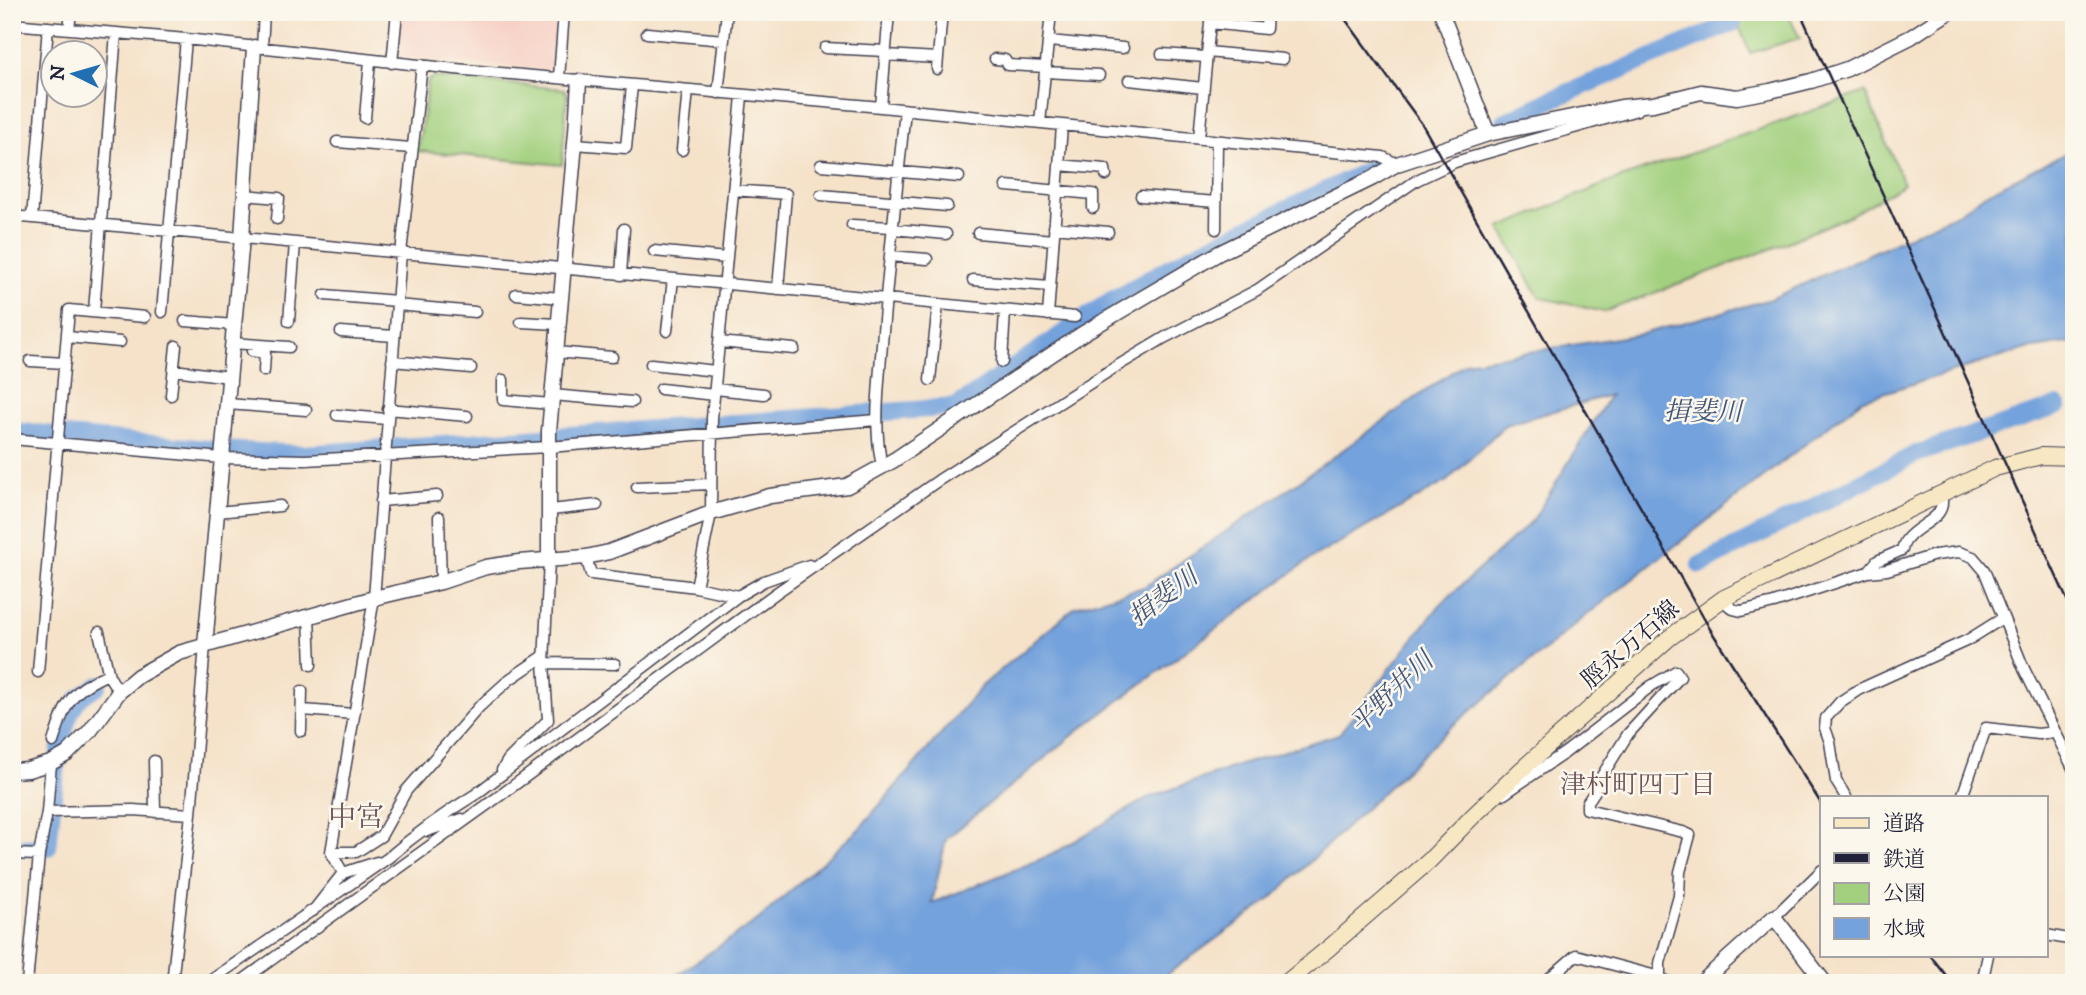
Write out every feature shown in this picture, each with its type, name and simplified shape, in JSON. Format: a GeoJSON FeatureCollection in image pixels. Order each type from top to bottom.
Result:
{"type":"FeatureCollection","features":[{"type":"Feature","properties":{"kind":"main road","name":"脛永万石線"},"geometry":{"type":"LineString","coordinates":[[1286,983],[1429,861],[1473,816],[1669,638],[1724,598],[1995,468],[2041,457],[2074,457]]}},
{"type":"Feature","properties":{"kind":"street"},"geometry":{"type":"LineString","coordinates":[[69,29],[71,12]]}},
{"type":"Feature","properties":{"kind":"street"},"geometry":{"type":"LineString","coordinates":[[172,983],[191,814],[244,195],[264,12]]}},
{"type":"Feature","properties":{"kind":"street"},"geometry":{"type":"LineString","coordinates":[[392,63],[397,12]]}},
{"type":"Feature","properties":{"kind":"street"},"geometry":{"type":"LineString","coordinates":[[559,78],[564,12]]}},
{"type":"Feature","properties":{"kind":"street"},"geometry":{"type":"LineString","coordinates":[[718,93],[727,12]]}},
{"type":"Feature","properties":{"kind":"street"},"geometry":{"type":"LineString","coordinates":[[881,107],[889,12]]}},
{"type":"Feature","properties":{"kind":"street"},"geometry":{"type":"LineString","coordinates":[[825,48],[886,53],[937,63],[942,12]]}},
{"type":"Feature","properties":{"kind":"street"},"geometry":{"type":"LineString","coordinates":[[1040,123],[1051,12]]}},
{"type":"Feature","properties":{"kind":"street"},"geometry":{"type":"LineString","coordinates":[[1199,138],[1208,15],[1266,29],[1267,12]]}},
{"type":"Feature","properties":{"kind":"street"},"geometry":{"type":"LineString","coordinates":[[1441,12],[1488,134]]}},
{"type":"Feature","properties":{"kind":"street"},"geometry":{"type":"LineString","coordinates":[[239,983],[645,688],[939,480],[1164,338],[1257,290],[1417,180],[1455,162],[1617,117],[1653,104],[1701,92],[1737,97],[1770,91],[1847,69],[1911,37],[1949,12]]}},
{"type":"Feature","properties":{"kind":"street"},"geometry":{"type":"LineString","coordinates":[[12,24],[186,39],[370,61],[1199,138],[1382,157],[1396,164]]}},
{"type":"Feature","properties":{"kind":"street"},"geometry":{"type":"LineString","coordinates":[[32,218],[48,27]]}},
{"type":"Feature","properties":{"kind":"street"},"geometry":{"type":"LineString","coordinates":[[94,311],[116,33]]}},
{"type":"Feature","properties":{"kind":"street"},"geometry":{"type":"LineString","coordinates":[[647,33],[724,40]]}},
{"type":"Feature","properties":{"kind":"street"},"geometry":{"type":"LineString","coordinates":[[162,312],[186,39]]}},
{"type":"Feature","properties":{"kind":"street"},"geometry":{"type":"LineString","coordinates":[[1049,41],[1123,48]]}},
{"type":"Feature","properties":{"kind":"street"},"geometry":{"type":"LineString","coordinates":[[1161,54],[1283,59]]}},
{"type":"Feature","properties":{"kind":"street"},"geometry":{"type":"LineString","coordinates":[[995,59],[1004,60],[1008,65],[1099,75]]}},
{"type":"Feature","properties":{"kind":"street"},"geometry":{"type":"LineString","coordinates":[[365,118],[370,61]]}},
{"type":"Feature","properties":{"kind":"street"},"geometry":{"type":"LineString","coordinates":[[342,873],[331,852],[374,598],[401,253],[422,65]]}},
{"type":"Feature","properties":{"kind":"street"},"geometry":{"type":"LineString","coordinates":[[1129,80],[1203,88]]}},
{"type":"Feature","properties":{"kind":"street"},"geometry":{"type":"LineString","coordinates":[[499,776],[508,760],[548,720],[544,660],[549,560],[549,431],[579,81]]}},
{"type":"Feature","properties":{"kind":"street"},"geometry":{"type":"LineString","coordinates":[[575,144],[626,148],[632,85]]}},
{"type":"Feature","properties":{"kind":"street"},"geometry":{"type":"LineString","coordinates":[[682,150],[688,90]]}},
{"type":"Feature","properties":{"kind":"street"},"geometry":{"type":"LineString","coordinates":[[696,587],[711,513],[714,392],[742,96]]}},
{"type":"Feature","properties":{"kind":"street"},"geometry":{"type":"LineString","coordinates":[[12,771],[28,770],[51,763],[66,754],[90,731],[119,692],[138,676],[179,653],[441,582],[486,567],[586,557],[618,549],[711,513],[770,496],[847,486],[882,466],[1083,334],[1219,253],[1373,178],[1396,164],[1488,134],[1621,107],[1653,104]]}},
{"type":"Feature","properties":{"kind":"street"},"geometry":{"type":"LineString","coordinates":[[882,466],[877,443],[877,420],[905,110]]}},
{"type":"Feature","properties":{"kind":"street"},"geometry":{"type":"LineString","coordinates":[[1048,315],[1062,126]]}},
{"type":"Feature","properties":{"kind":"street"},"geometry":{"type":"LineString","coordinates":[[1216,229],[1217,141]]}},
{"type":"Feature","properties":{"kind":"street"},"geometry":{"type":"LineString","coordinates":[[337,142],[411,148]]}},
{"type":"Feature","properties":{"kind":"street"},"geometry":{"type":"LineString","coordinates":[[821,164],[959,177]]}},
{"type":"Feature","properties":{"kind":"street"},"geometry":{"type":"LineString","coordinates":[[1059,165],[1105,169],[1106,175]]}},
{"type":"Feature","properties":{"kind":"street"},"geometry":{"type":"LineString","coordinates":[[1006,182],[1057,186],[1093,194],[1093,208]]}},
{"type":"Feature","properties":{"kind":"street"},"geometry":{"type":"LineString","coordinates":[[733,190],[786,194],[778,289]]}},
{"type":"Feature","properties":{"kind":"street"},"geometry":{"type":"LineString","coordinates":[[244,195],[279,198],[277,219]]}},
{"type":"Feature","properties":{"kind":"street"},"geometry":{"type":"LineString","coordinates":[[821,195],[947,206]]}},
{"type":"Feature","properties":{"kind":"street"},"geometry":{"type":"LineString","coordinates":[[1141,196],[1216,202]]}},
{"type":"Feature","properties":{"kind":"street"},"geometry":{"type":"LineString","coordinates":[[12,216],[1075,317]]}},
{"type":"Feature","properties":{"kind":"street"},"geometry":{"type":"LineString","coordinates":[[852,225],[946,234]]}},
{"type":"Feature","properties":{"kind":"street"},"geometry":{"type":"LineString","coordinates":[[1054,226],[1108,232]]}},
{"type":"Feature","properties":{"kind":"street"},"geometry":{"type":"LineString","coordinates":[[621,275],[624,229]]}},
{"type":"Feature","properties":{"kind":"street"},"geometry":{"type":"LineString","coordinates":[[978,233],[1053,240]]}},
{"type":"Feature","properties":{"kind":"street"},"geometry":{"type":"LineString","coordinates":[[289,321],[295,243]]}},
{"type":"Feature","properties":{"kind":"street"},"geometry":{"type":"LineString","coordinates":[[654,251],[726,258]]}},
{"type":"Feature","properties":{"kind":"street"},"geometry":{"type":"LineString","coordinates":[[890,256],[927,259]]}},
{"type":"Feature","properties":{"kind":"street"},"geometry":{"type":"LineString","coordinates":[[667,331],[673,279]]}},
{"type":"Feature","properties":{"kind":"street"},"geometry":{"type":"LineString","coordinates":[[973,280],[1050,286]]}},
{"type":"Feature","properties":{"kind":"street"},"geometry":{"type":"LineString","coordinates":[[516,294],[561,298]]}},
{"type":"Feature","properties":{"kind":"street"},"geometry":{"type":"LineString","coordinates":[[325,295],[475,312]]}},
{"type":"Feature","properties":{"kind":"street"},"geometry":{"type":"LineString","coordinates":[[930,380],[937,305]]}},
{"type":"Feature","properties":{"kind":"street"},"geometry":{"type":"LineString","coordinates":[[38,672],[69,310],[145,317]]}},
{"type":"Feature","properties":{"kind":"street"},"geometry":{"type":"LineString","coordinates":[[1002,362],[1005,311]]}},
{"type":"Feature","properties":{"kind":"street"},"geometry":{"type":"LineString","coordinates":[[185,321],[234,326]]}},
{"type":"Feature","properties":{"kind":"street"},"geometry":{"type":"LineString","coordinates":[[521,322],[558,324]]}},
{"type":"Feature","properties":{"kind":"street"},"geometry":{"type":"LineString","coordinates":[[341,332],[394,336]]}},
{"type":"Feature","properties":{"kind":"street"},"geometry":{"type":"LineString","coordinates":[[67,337],[120,342]]}},
{"type":"Feature","properties":{"kind":"street"},"geometry":{"type":"LineString","coordinates":[[719,342],[794,349]]}},
{"type":"Feature","properties":{"kind":"street"},"geometry":{"type":"LineString","coordinates":[[171,395],[176,346]]}},
{"type":"Feature","properties":{"kind":"street"},"geometry":{"type":"LineString","coordinates":[[232,346],[289,348]]}},
{"type":"Feature","properties":{"kind":"street"},"geometry":{"type":"LineString","coordinates":[[232,346],[265,353],[264,371]]}},
{"type":"Feature","properties":{"kind":"street"},"geometry":{"type":"LineString","coordinates":[[556,352],[612,357]]}},
{"type":"Feature","properties":{"kind":"street"},"geometry":{"type":"LineString","coordinates":[[30,361],[65,363]]}},
{"type":"Feature","properties":{"kind":"street"},"geometry":{"type":"LineString","coordinates":[[392,361],[471,368]]}},
{"type":"Feature","properties":{"kind":"street"},"geometry":{"type":"LineString","coordinates":[[651,364],[716,371]]}},
{"type":"Feature","properties":{"kind":"street"},"geometry":{"type":"LineString","coordinates":[[174,370],[229,377]]}},
{"type":"Feature","properties":{"kind":"street"},"geometry":{"type":"LineString","coordinates":[[503,380],[503,400],[632,402]]}},
{"type":"Feature","properties":{"kind":"street"},"geometry":{"type":"LineString","coordinates":[[661,389],[764,394]]}},
{"type":"Feature","properties":{"kind":"street"},"geometry":{"type":"LineString","coordinates":[[227,404],[306,410]]}},
{"type":"Feature","properties":{"kind":"street"},"geometry":{"type":"LineString","coordinates":[[337,415],[467,416]]}},
{"type":"Feature","properties":{"kind":"street"},"geometry":{"type":"LineString","coordinates":[[12,439],[222,458],[305,460],[549,447],[877,420]]}},
{"type":"Feature","properties":{"kind":"street"},"geometry":{"type":"LineString","coordinates":[[637,487],[711,484]]}},
{"type":"Feature","properties":{"kind":"street"},"geometry":{"type":"LineString","coordinates":[[1868,572],[1877,561],[1902,550],[1907,538],[1939,514],[1944,503],[1941,495]]}},
{"type":"Feature","properties":{"kind":"street"},"geometry":{"type":"LineString","coordinates":[[381,501],[437,496]]}},
{"type":"Feature","properties":{"kind":"street"},"geometry":{"type":"LineString","coordinates":[[550,510],[597,505]]}},
{"type":"Feature","properties":{"kind":"street"},"geometry":{"type":"LineString","coordinates":[[217,512],[280,506]]}},
{"type":"Feature","properties":{"kind":"street"},"geometry":{"type":"LineString","coordinates":[[439,517],[441,582]]}},
{"type":"Feature","properties":{"kind":"street"},"geometry":{"type":"LineString","coordinates":[[1724,598],[1732,609],[1741,611],[1868,572],[1887,570],[1935,555],[1959,552],[1973,557],[1984,570],[2024,669],[2074,771]]}},
{"type":"Feature","properties":{"kind":"street"},"geometry":{"type":"LineString","coordinates":[[586,557],[591,575],[696,587],[738,596]]}},
{"type":"Feature","properties":{"kind":"street"},"geometry":{"type":"LineString","coordinates":[[205,982],[388,858],[738,596],[764,581],[822,561]]}},
{"type":"Feature","properties":{"kind":"street"},"geometry":{"type":"LineString","coordinates":[[309,616],[311,665]]}},
{"type":"Feature","properties":{"kind":"street"},"geometry":{"type":"LineString","coordinates":[[1845,796],[1836,781],[1830,741],[1825,728],[1826,718],[1840,702],[1858,690],[1968,640],[2003,618]]}},
{"type":"Feature","properties":{"kind":"street"},"geometry":{"type":"LineString","coordinates":[[99,632],[108,674],[119,692]]}},
{"type":"Feature","properties":{"kind":"street"},"geometry":{"type":"LineString","coordinates":[[331,852],[356,852],[381,836],[406,791],[479,707],[510,679],[544,660],[615,664]]}},
{"type":"Feature","properties":{"kind":"street"},"geometry":{"type":"LineString","coordinates":[[1473,816],[1566,752],[1651,686],[1676,671],[1680,677],[1628,734],[1587,803],[1587,808],[1690,835],[1680,872],[1679,896],[1660,963],[1661,981],[1576,955],[1544,983]]}},
{"type":"Feature","properties":{"kind":"street"},"geometry":{"type":"LineString","coordinates":[[53,742],[70,698],[88,682],[108,674]]}},
{"type":"Feature","properties":{"kind":"street"},"geometry":{"type":"LineString","coordinates":[[301,731],[302,691]]}},
{"type":"Feature","properties":{"kind":"street"},"geometry":{"type":"LineString","coordinates":[[303,710],[354,714]]}},
{"type":"Feature","properties":{"kind":"street"},"geometry":{"type":"LineString","coordinates":[[1962,796],[1986,728],[2038,734],[2054,732]]}},
{"type":"Feature","properties":{"kind":"street"},"geometry":{"type":"LineString","coordinates":[[154,761],[155,812]]}},
{"type":"Feature","properties":{"kind":"street"},"geometry":{"type":"LineString","coordinates":[[27,983],[51,763]]}},
{"type":"Feature","properties":{"kind":"street"},"geometry":{"type":"LineString","coordinates":[[47,812],[133,810],[191,814]]}},
{"type":"Feature","properties":{"kind":"street"},"geometry":{"type":"LineString","coordinates":[[415,836],[472,816]]}},
{"type":"Feature","properties":{"kind":"street"},"geometry":{"type":"LineString","coordinates":[[12,854],[39,855]]}},
{"type":"Feature","properties":{"kind":"street"},"geometry":{"type":"LineString","coordinates":[[313,911],[342,873],[388,858]]}},
{"type":"Feature","properties":{"kind":"street"},"geometry":{"type":"LineString","coordinates":[[1701,983],[1820,872]]}},
{"type":"Feature","properties":{"kind":"street"},"geometry":{"type":"LineString","coordinates":[[1774,917],[1825,983]]}},
{"type":"Feature","properties":{"kind":"street"},"geometry":{"type":"LineString","coordinates":[[2048,935],[2074,940]]}},
{"type":"Feature","properties":{"kind":"street"},"geometry":{"type":"LineString","coordinates":[[1982,983],[1988,956]]}},
{"type":"Feature","properties":{"kind":"shaded area"},"geometry":{"type":"Polygon","coordinates":[[[402,12],[560,12],[556,71],[397,57],[402,12]]]}},
{"type":"Feature","properties":{"kind":"green space"},"geometry":{"type":"Polygon","coordinates":[[[1733,12],[1787,12],[1800,38],[1750,53],[1733,12]]]}},
{"type":"Feature","properties":{"kind":"green space"},"geometry":{"type":"Polygon","coordinates":[[[434,77],[564,89],[567,95],[562,165],[418,151],[428,81],[434,77]]]}},
{"type":"Feature","properties":{"kind":"green space"},"geometry":{"type":"Polygon","coordinates":[[[1865,92],[1904,184],[1851,215],[1781,245],[1604,312],[1539,297],[1500,228],[1607,183],[1865,92]]]}},
{"type":"Feature","properties":{"kind":"water","name":"揖斐川"},"geometry":{"type":"Polygon","coordinates":[[[2074,149],[2074,342],[2027,349],[1863,399],[1593,610],[1451,727],[1271,899],[1155,983],[665,983],[759,919],[859,829],[982,686],[1075,607],[1144,587],[1284,492],[1466,362],[1642,334],[1771,299],[1961,212],[1985,194],[2074,149]],[[1610,395],[1505,425],[1447,481],[1309,560],[1078,731],[946,839],[932,903],[1051,855],[1147,798],[1339,734],[1440,605],[1533,520],[1610,395]]]}},
{"type":"Feature","properties":{"kind":"waterway"},"geometry":{"type":"LineString","coordinates":[[1504,122],[1733,23]]}},
{"type":"Feature","properties":{"kind":"waterway"},"geometry":{"type":"LineString","coordinates":[[12,431],[219,450],[305,454],[956,407],[1113,299],[1188,257],[1376,166]]}},
{"type":"Feature","properties":{"kind":"waterway"},"geometry":{"type":"LineString","coordinates":[[1700,565],[1916,454],[2058,406]]}},
{"type":"Feature","properties":{"kind":"waterway"},"geometry":{"type":"LineString","coordinates":[[12,848],[48,847],[56,768],[65,726],[80,698],[98,685]]}},
{"type":"Feature","properties":{"kind":"railway"},"geometry":{"type":"LineString","coordinates":[[1340,12],[1422,124],[1710,629],[1820,802]]}},
{"type":"Feature","properties":{"kind":"railway"},"geometry":{"type":"LineString","coordinates":[[1800,12],[2074,615]]}},
{"type":"Feature","properties":{"kind":"railway"},"geometry":{"type":"LineString","coordinates":[[1931,956],[1952,983]]}},
{"type":"Feature","properties":{"kind":"district","name":"津村町四丁目"},"geometry":{"type":"Point","coordinates":[1638,784]}},
{"type":"Feature","properties":{"kind":"district","name":"中宮"},"geometry":{"type":"Point","coordinates":[356,816]}},
{"type":"Feature","properties":{"kind":"water label","name":"平野井川"},"geometry":{"type":"Point","coordinates":[1391,692]}}]}
